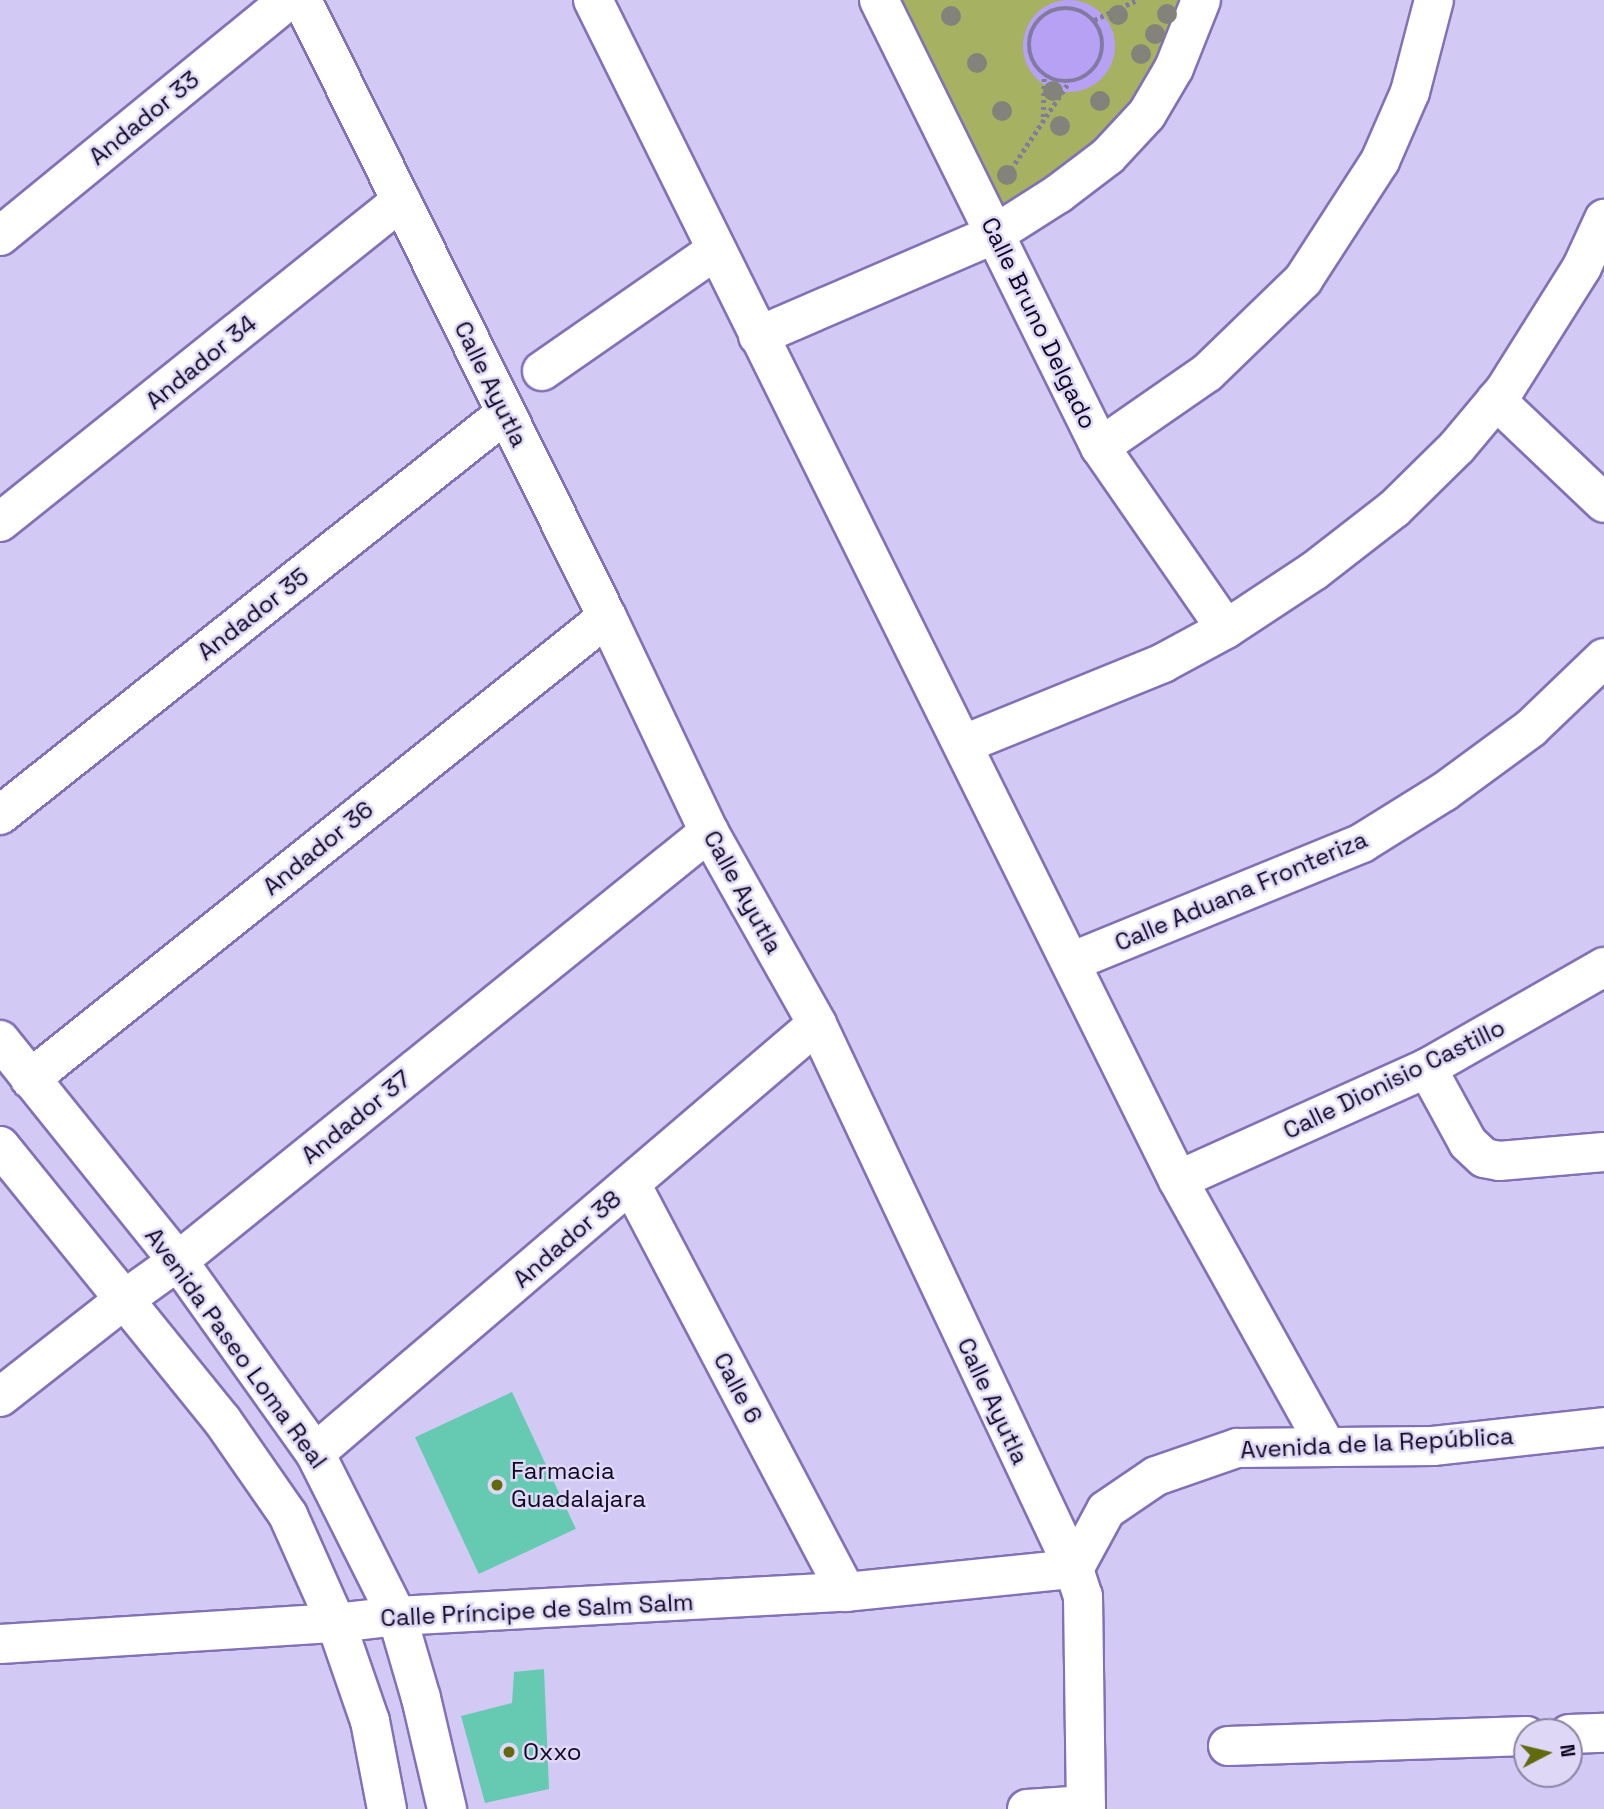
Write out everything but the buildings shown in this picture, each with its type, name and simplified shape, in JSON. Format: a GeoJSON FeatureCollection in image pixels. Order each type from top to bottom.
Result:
{"type":"FeatureCollection","features":[{"type":"Feature","properties":{"kind":"street","name":"Andador 33"},"geometry":{"type":"LineString","coordinates":[[0,236],[288,0]]}},
{"type":"Feature","properties":{"kind":"street","name":"Calle Ayutla"},"geometry":{"type":"LineString","coordinates":[[302,0],[607,617],[709,832],[817,1024],[1074,1569],[1083,1596],[1086,1807]]}},
{"type":"Feature","properties":{"kind":"street"},"geometry":{"type":"LineString","coordinates":[[593,0],[758,336],[964,744],[1178,1181],[1326,1446]]}},
{"type":"Feature","properties":{"kind":"street","name":"Calle Bruno Delgado"},"geometry":{"type":"LineString","coordinates":[[879,0],[1100,447],[1226,629]]}},
{"type":"Feature","properties":{"kind":"street"},"geometry":{"type":"LineString","coordinates":[[758,336],[995,234],[1058,194],[1108,156],[1147,114],[1174,68],[1200,0]]}},
{"type":"Feature","properties":{"kind":"street"},"geometry":{"type":"LineString","coordinates":[[1100,447],[1207,373],[1303,280],[1380,161],[1410,92],[1434,0]]}},
{"type":"Feature","properties":{"kind":"street","name":"Andador 34"},"geometry":{"type":"LineString","coordinates":[[0,522],[401,201]]}},
{"type":"Feature","properties":{"kind":"street"},"geometry":{"type":"LineString","coordinates":[[964,744],[1163,663],[1226,629],[1314,570],[1394,509],[1457,447],[1496,400],[1582,267],[1604,219]]}},
{"type":"Feature","properties":{"kind":"street"},"geometry":{"type":"LineString","coordinates":[[542,371],[716,250]]}},
{"type":"Feature","properties":{"kind":"street"},"geometry":{"type":"LineString","coordinates":[[1496,400],[1604,503]]}},
{"type":"Feature","properties":{"kind":"street","name":"Andador 35"},"geometry":{"type":"LineString","coordinates":[[0,815],[506,413]]}},
{"type":"Feature","properties":{"kind":"street","name":"Andador 36"},"geometry":{"type":"LineString","coordinates":[[30,1079],[607,617]]}},
{"type":"Feature","properties":{"kind":"street","name":"Calle Aduana Fronteriza"},"geometry":{"type":"LineString","coordinates":[[1071,962],[1362,843],[1444,792],[1531,728],[1604,658]]}},
{"type":"Feature","properties":{"kind":"street","name":"Andador 37"},"geometry":{"type":"LineString","coordinates":[[0,1397],[125,1298],[178,1261],[709,832]]}},
{"type":"Feature","properties":{"kind":"street","name":"Calle Dionisio Castillo"},"geometry":{"type":"LineString","coordinates":[[1178,1181],[1427,1068],[1604,967]]}},
{"type":"Feature","properties":{"kind":"street","name":"Andador 38"},"geometry":{"type":"LineString","coordinates":[[315,1452],[817,1024]]}},
{"type":"Feature","properties":{"kind":"street","name":"Avenida Paseo Loma Real"},"geometry":{"type":"LineString","coordinates":[[0,1040],[178,1261],[315,1452],[397,1616],[421,1698],[447,1809]]}},
{"type":"Feature","properties":{"kind":"street"},"geometry":{"type":"LineString","coordinates":[[1427,1068],[1468,1143],[1484,1158],[1499,1161],[1604,1152]]}},
{"type":"Feature","properties":{"kind":"street"},"geometry":{"type":"LineString","coordinates":[[0,1146],[222,1420],[288,1515],[336,1623],[370,1721],[387,1809]]}},
{"type":"Feature","properties":{"kind":"street","name":"Calle 6"},"geometry":{"type":"LineString","coordinates":[[631,1184],[846,1592]]}},
{"type":"Feature","properties":{"kind":"street","name":"Avenida de la República"},"geometry":{"type":"LineString","coordinates":[[1074,1569],[1106,1510],[1156,1476],[1237,1448],[1433,1446],[1604,1427]]}},
{"type":"Feature","properties":{"kind":"street","name":"Calle Príncipe de Salm Salm"},"geometry":{"type":"LineString","coordinates":[[0,1644],[336,1623],[397,1616],[846,1592],[1074,1569]]}},
{"type":"Feature","properties":{"kind":"street"},"geometry":{"type":"LineString","coordinates":[[1583,1734],[1604,1733]]}},
{"type":"Feature","properties":{"kind":"street"},"geometry":{"type":"LineString","coordinates":[[1228,1746],[1513,1736]]}},
{"type":"Feature","properties":{"kind":"street"},"geometry":{"type":"LineString","coordinates":[[1027,1809],[1086,1807]]}},
{"type":"Feature","properties":{"kind":"path"},"geometry":{"type":"LineString","coordinates":[[1094,20],[1137,0]]}},
{"type":"Feature","properties":{"kind":"path"},"geometry":{"type":"LineString","coordinates":[[1007,175],[1043,117],[1069,82],[1090,74],[1103,54],[1103,41],[1094,20],[1085,12],[1062,7],[1039,19],[1028,41],[1035,66],[1044,75],[1069,82]]}},
{"type":"Feature","properties":{"kind":"path"},"geometry":{"type":"LineString","coordinates":[[1043,117],[1044,75]]}},
{"type":"Feature","properties":{"kind":"green space"},"geometry":{"type":"Polygon","coordinates":[[[900,0],[1201,0],[1161,90],[1001,231],[900,0]]]}},
{"type":"Feature","properties":{"kind":"shaded area"},"geometry":{"type":"Polygon","coordinates":[[[1060,0],[1078,0],[1095,7],[1108,20],[1115,37],[1115,55],[1108,72],[1095,85],[1078,92],[1060,92],[1043,85],[1030,72],[1023,55],[1023,37],[1030,20],[1043,7],[1060,0]]]}},
{"type":"Feature","properties":{"kind":"place","name":"Farmacia Guadalajara"},"geometry":{"type":"Point","coordinates":[497,1485]}},
{"type":"Feature","properties":{"kind":"place","name":"Oxxo"},"geometry":{"type":"Point","coordinates":[509,1752]}}]}
